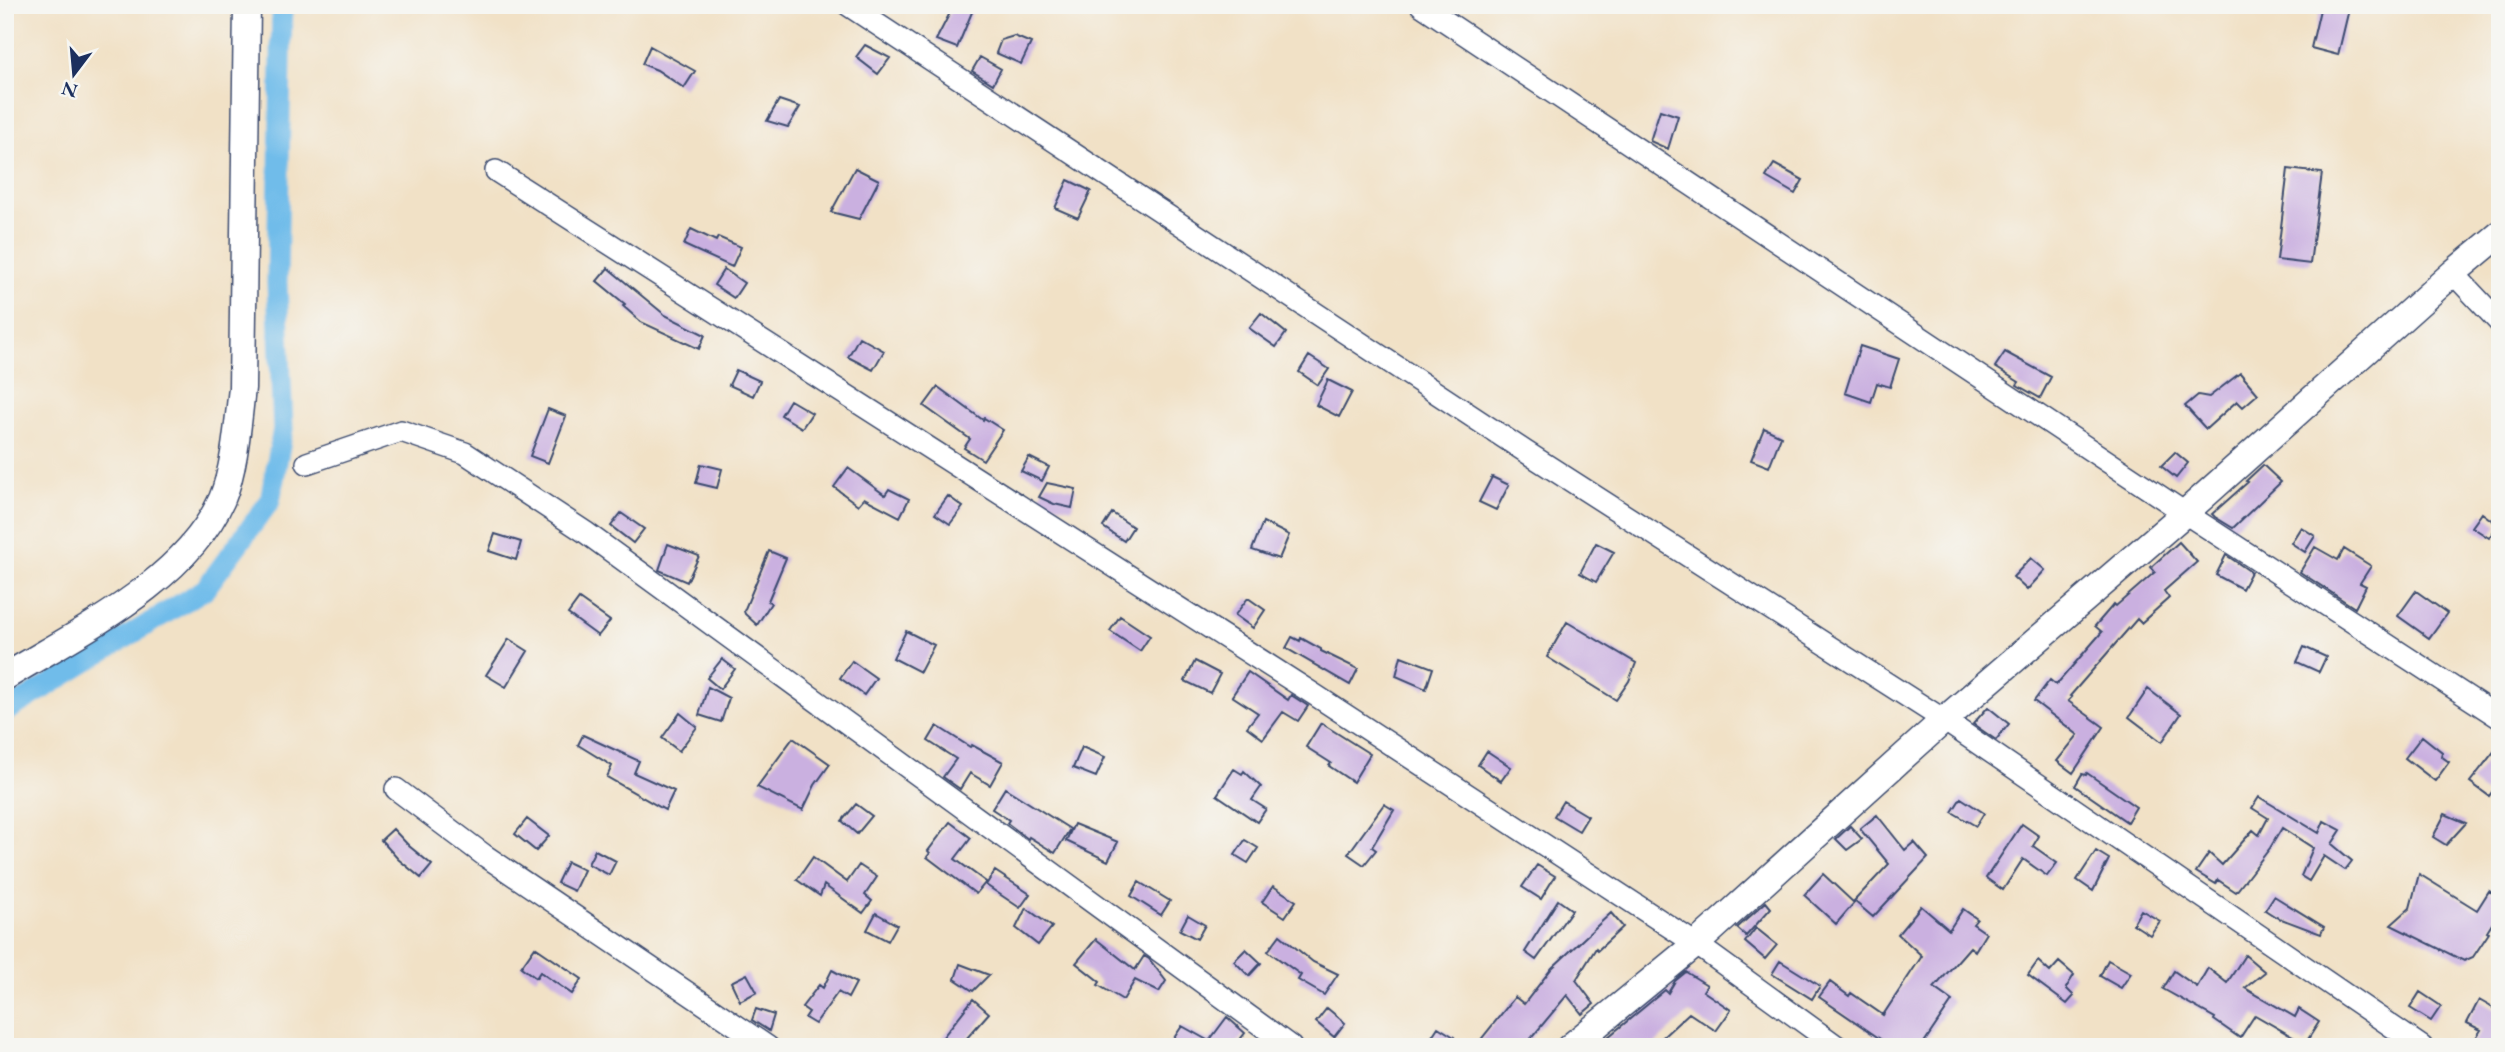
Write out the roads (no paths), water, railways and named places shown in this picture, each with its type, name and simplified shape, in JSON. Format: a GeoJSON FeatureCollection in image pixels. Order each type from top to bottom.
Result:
{"type":"FeatureCollection","features":[{"type":"Feature","properties":{"kind":"street"},"geometry":{"type":"LineString","coordinates":[[5,677],[139,594],[173,566],[203,533],[223,498],[235,446],[242,388],[247,5]]}},
{"type":"Feature","properties":{"kind":"street"},"geometry":{"type":"LineString","coordinates":[[848,5],[1526,452],[1944,720],[2422,1047]]}},
{"type":"Feature","properties":{"kind":"street"},"geometry":{"type":"LineString","coordinates":[[1421,5],[2185,513],[2500,718]]}},
{"type":"Feature","properties":{"kind":"street"},"geometry":{"type":"LineString","coordinates":[[496,171],[1257,657],[1696,944],[1838,1047]]}},
{"type":"Feature","properties":{"kind":"street"},"geometry":{"type":"LineString","coordinates":[[1570,1047],[1696,944],[1944,720],[2185,513],[2500,234]]}},
{"type":"Feature","properties":{"kind":"street"},"geometry":{"type":"LineString","coordinates":[[2453,273],[2500,323]]}},
{"type":"Feature","properties":{"kind":"street"},"geometry":{"type":"LineString","coordinates":[[307,463],[401,431],[465,453],[585,532],[1291,1047]]}},
{"type":"Feature","properties":{"kind":"street"},"geometry":{"type":"LineString","coordinates":[[396,789],[484,855],[768,1047]]}},
{"type":"Feature","properties":{"kind":"waterway"},"geometry":{"type":"LineString","coordinates":[[5,712],[205,589],[270,501],[283,429],[277,283],[282,5]]}}]}
